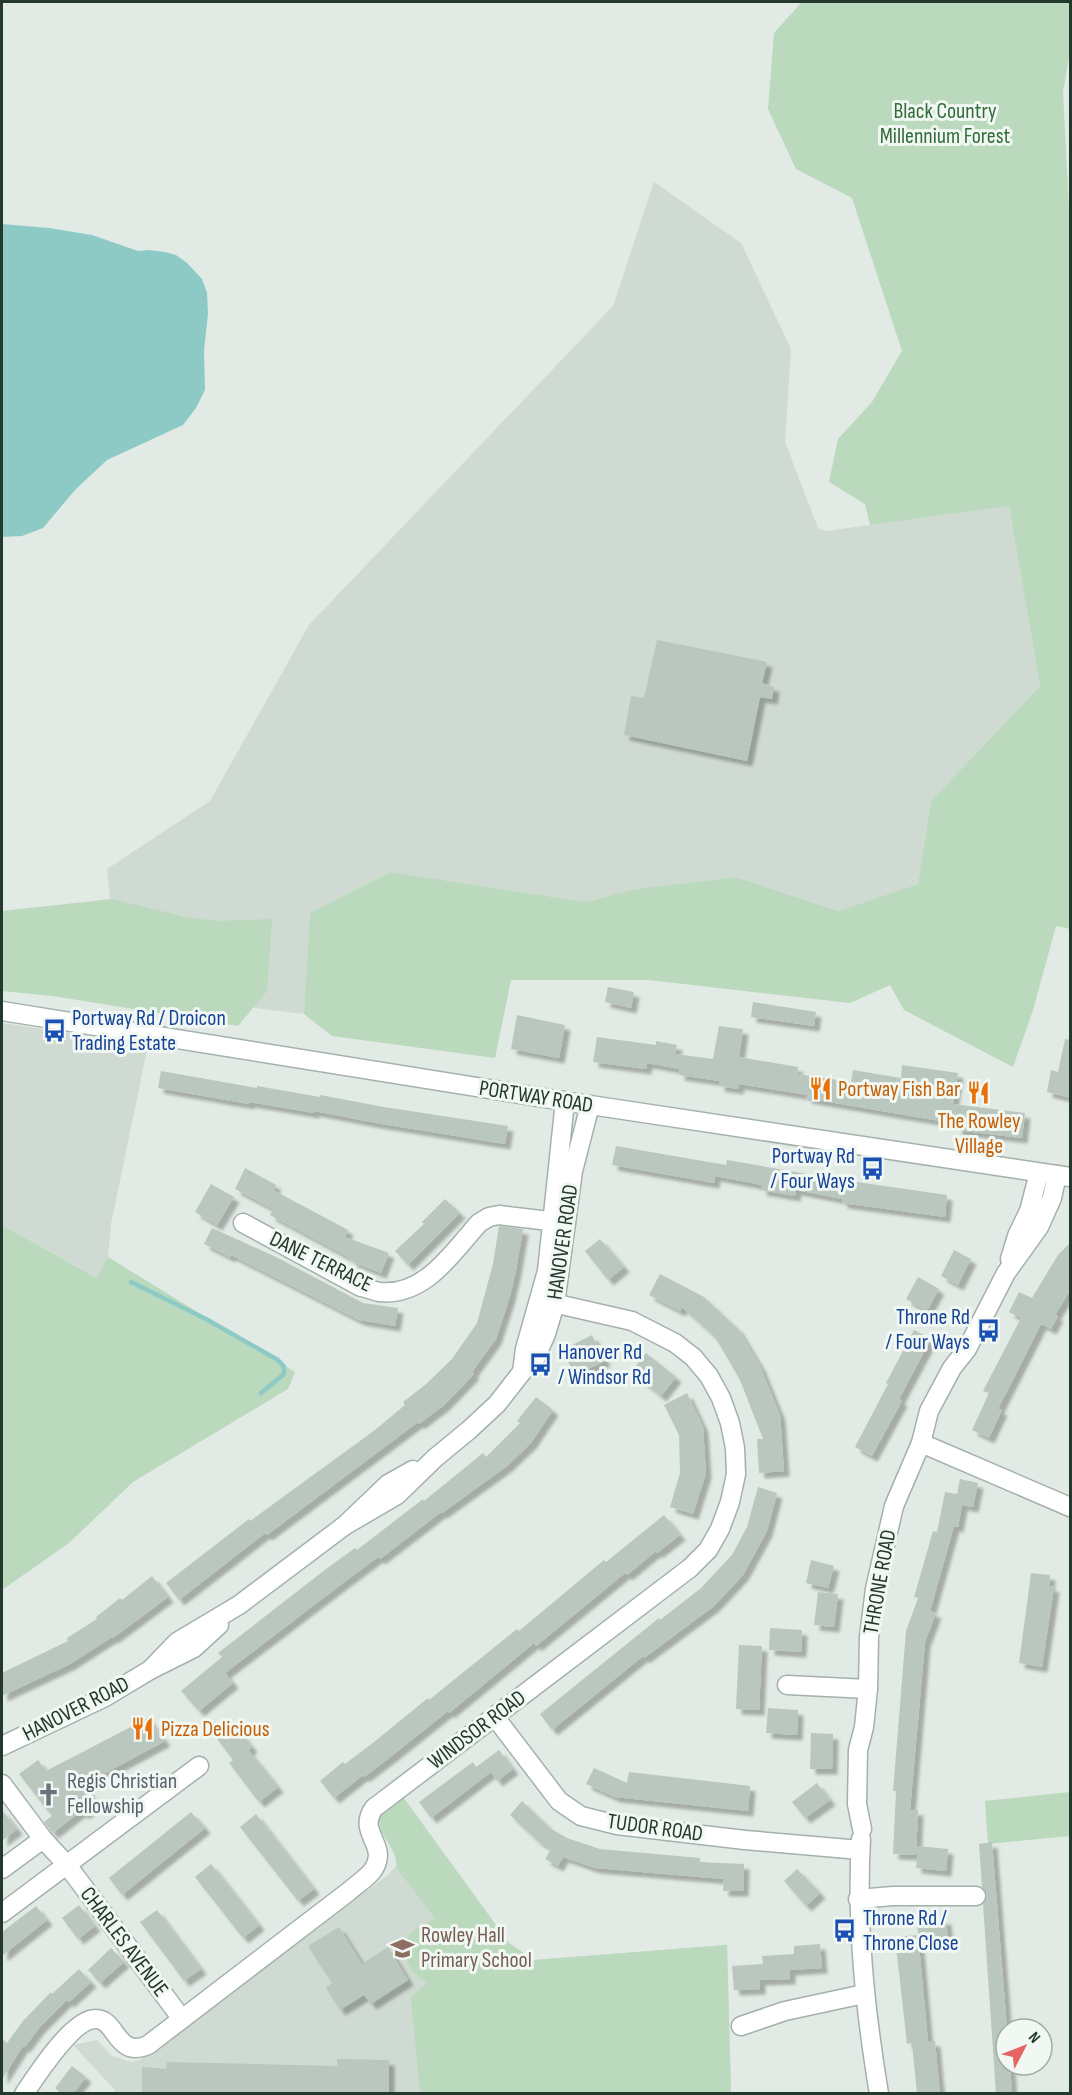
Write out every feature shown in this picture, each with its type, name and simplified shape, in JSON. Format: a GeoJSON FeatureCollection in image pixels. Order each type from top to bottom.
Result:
{"type":"FeatureCollection","features":[{"type":"Feature","properties":{"kind":"street","name":"PORTWAY ROAD"},"geometry":{"type":"LineString","coordinates":[[2,1011],[590,1105],[1055,1175]]}},
{"type":"Feature","properties":{"kind":"street","name":"HANOVER ROAD"},"geometry":{"type":"LineString","coordinates":[[559,1222],[565,1101]]}},
{"type":"Feature","properties":{"kind":"street","name":"HANOVER ROAD"},"geometry":{"type":"LineString","coordinates":[[2,1746],[105,1697],[150,1670],[194,1648],[239,1605],[344,1526],[397,1495],[497,1404],[535,1359],[546,1334],[547,1271],[590,1105]]}},
{"type":"Feature","properties":{"kind":"street","name":"THRONE ROAD"},"geometry":{"type":"LineString","coordinates":[[879,2094],[864,1994],[858,1899],[861,1829],[867,1804],[870,1753],[864,1727],[868,1689],[869,1637],[881,1561],[894,1506],[921,1443],[929,1411],[952,1368],[967,1349],[1006,1273],[1017,1236],[1029,1211],[1055,1175]]}},
{"type":"Feature","properties":{"kind":"street","name":"DANE TERRACE"},"geometry":{"type":"LineString","coordinates":[[243,1223],[361,1287],[380,1292],[415,1287],[429,1277],[479,1223],[489,1217],[499,1215],[559,1222]]}},
{"type":"Feature","properties":{"kind":"street","name":"WINDSOR ROAD"},"geometry":{"type":"LineString","coordinates":[[24,2094],[50,2058],[81,2024],[96,2018],[104,2021],[129,2046],[138,2049],[148,2045],[372,1871],[378,1860],[378,1851],[368,1825],[368,1816],[374,1808],[587,1648],[708,1550],[720,1529],[730,1502],[736,1474],[735,1448],[727,1414],[708,1376],[693,1357],[675,1343],[632,1321],[548,1302]]}},
{"type":"Feature","properties":{"kind":"street"},"geometry":{"type":"LineString","coordinates":[[921,1443],[1071,1507]]}},
{"type":"Feature","properties":{"kind":"street"},"geometry":{"type":"LineString","coordinates":[[787,1685],[868,1689]]}},
{"type":"Feature","properties":{"kind":"street","name":"TUDOR ROAD"},"geometry":{"type":"LineString","coordinates":[[495,1717],[560,1801],[581,1816],[616,1825],[734,1839],[860,1850]]}},
{"type":"Feature","properties":{"kind":"street"},"geometry":{"type":"LineString","coordinates":[[67,1865],[199,1766]]}},
{"type":"Feature","properties":{"kind":"street","name":"CHARLES AVENUE"},"geometry":{"type":"LineString","coordinates":[[2,1784],[43,1839],[67,1865],[182,2019]]}},
{"type":"Feature","properties":{"kind":"street"},"geometry":{"type":"LineString","coordinates":[[2,1869],[43,1839]]}},
{"type":"Feature","properties":{"kind":"street","name":"CHARLES AVENUE"},"geometry":{"type":"LineString","coordinates":[[2,1913],[67,1865]]}},
{"type":"Feature","properties":{"kind":"street"},"geometry":{"type":"LineString","coordinates":[[858,1899],[893,1896],[976,1896]]}},
{"type":"Feature","properties":{"kind":"street"},"geometry":{"type":"LineString","coordinates":[[741,2026],[785,2011],[864,1994]]}},
{"type":"Feature","properties":{"kind":"shaded area"},"geometry":{"type":"Polygon","coordinates":[[[654,182],[741,243],[791,349],[785,442],[818,528],[826,531],[1009,506],[1040,686],[931,801],[918,884],[838,911],[736,877],[636,889],[585,902],[391,872],[310,913],[304,1014],[120,991],[107,869],[210,801],[309,625],[613,306],[654,182]]]}},
{"type":"Feature","properties":{"kind":"shaded area"},"geometry":{"type":"Polygon","coordinates":[[[2,1023],[148,1045],[111,1224],[108,1257],[98,1278],[2,1225],[2,1023]]]}},
{"type":"Feature","properties":{"kind":"shaded area","name":"Rowley Hall Primary School"},"geometry":{"type":"Polygon","coordinates":[[[403,1797],[509,1943],[534,1960],[727,1945],[731,2093],[115,2093],[114,2089],[73,2045],[97,2040],[112,2056],[131,2062],[153,2053],[389,1874],[396,1866],[396,1857],[380,1829],[380,1816],[403,1797]]]}},
{"type":"Feature","properties":{"kind":"green space","name":"Black Country Millennium Forest"},"geometry":{"type":"Polygon","coordinates":[[[802,2],[1070,2],[1070,51],[1063,92],[1070,228],[1070,929],[1056,926],[1033,1010],[1013,1067],[904,1010],[890,985],[850,1003],[649,980],[511,980],[495,1058],[332,1036],[304,1014],[310,913],[391,872],[585,902],[636,889],[736,877],[838,911],[918,884],[931,801],[1040,686],[1009,506],[870,525],[865,504],[829,482],[838,439],[872,402],[902,351],[852,198],[796,169],[768,109],[774,33],[802,2]]]}},
{"type":"Feature","properties":{"kind":"green space"},"geometry":{"type":"Polygon","coordinates":[[[112,899],[190,918],[218,921],[272,919],[267,991],[238,1026],[53,996],[2,991],[2,911],[112,899]]]}},
{"type":"Feature","properties":{"kind":"green space"},"geometry":{"type":"Polygon","coordinates":[[[2,1225],[97,1278],[108,1257],[295,1372],[288,1389],[133,1482],[69,1543],[2,1590],[2,1225]]]}},
{"type":"Feature","properties":{"kind":"green space"},"geometry":{"type":"Polygon","coordinates":[[[1070,1792],[1070,1836],[988,1844],[985,1801],[1070,1792]]]}},
{"type":"Feature","properties":{"kind":"green space"},"geometry":{"type":"Polygon","coordinates":[[[403,1797],[509,1943],[534,1960],[727,1945],[731,2093],[420,2093],[411,1997],[427,1983],[410,1967],[407,1951],[409,1934],[435,1918],[398,1870],[394,1852],[380,1829],[379,1820],[381,1813],[403,1797]]]}},
{"type":"Feature","properties":{"kind":"water"},"geometry":{"type":"Polygon","coordinates":[[[2,224],[92,235],[138,251],[149,250],[176,255],[202,279],[207,293],[208,313],[204,351],[205,390],[196,408],[183,425],[107,460],[75,490],[43,528],[22,536],[2,537],[2,224]]]}},
{"type":"Feature","properties":{"kind":"building"},"geometry":{"type":"Polygon","coordinates":[[[657,640],[767,662],[762,683],[774,687],[772,699],[760,697],[747,761],[624,735],[631,696],[644,698],[657,640]]]}},
{"type":"Feature","properties":{"kind":"building"},"geometry":{"type":"Polygon","coordinates":[[[608,987],[634,992],[631,1008],[605,1002],[608,987]]]}},
{"type":"Feature","properties":{"kind":"building"},"geometry":{"type":"Polygon","coordinates":[[[753,1002],[816,1012],[814,1026],[751,1017],[753,1002]]]}},
{"type":"Feature","properties":{"kind":"building"},"geometry":{"type":"Polygon","coordinates":[[[517,1015],[565,1025],[559,1058],[511,1049],[517,1015]]]}},
{"type":"Feature","properties":{"kind":"building"},"geometry":{"type":"Polygon","coordinates":[[[719,1026],[743,1029],[739,1057],[798,1067],[797,1074],[851,1082],[853,1070],[901,1078],[902,1065],[958,1073],[953,1104],[1025,1113],[1022,1138],[957,1130],[957,1124],[806,1098],[807,1095],[739,1084],[738,1089],[719,1086],[720,1081],[679,1075],[680,1069],[647,1063],[646,1069],[593,1062],[597,1037],[656,1045],[656,1041],[677,1045],[675,1054],[713,1059],[719,1026]]]}},
{"type":"Feature","properties":{"kind":"building"},"geometry":{"type":"Polygon","coordinates":[[[1065,1039],[1071,1040],[1071,1098],[1047,1092],[1051,1070],[1058,1072],[1065,1039]]]}},
{"type":"Feature","properties":{"kind":"building"},"geometry":{"type":"Polygon","coordinates":[[[161,1071],[508,1126],[505,1144],[314,1111],[314,1113],[249,1102],[249,1104],[158,1088],[161,1071]]]}},
{"type":"Feature","properties":{"kind":"building"},"geometry":{"type":"Polygon","coordinates":[[[616,1146],[726,1165],[727,1160],[947,1195],[945,1217],[842,1203],[842,1199],[796,1190],[795,1196],[761,1190],[762,1185],[715,1176],[714,1183],[612,1165],[616,1146]]]}},
{"type":"Feature","properties":{"kind":"building"},"geometry":{"type":"Polygon","coordinates":[[[245,1168],[276,1185],[273,1190],[348,1230],[345,1237],[389,1253],[381,1273],[351,1261],[352,1259],[270,1215],[273,1209],[235,1189],[245,1168]]]}},
{"type":"Feature","properties":{"kind":"building"},"geometry":{"type":"Polygon","coordinates":[[[211,1184],[234,1197],[217,1225],[195,1212],[211,1184]]]}},
{"type":"Feature","properties":{"kind":"building"},"geometry":{"type":"Polygon","coordinates":[[[445,1199],[460,1213],[408,1265],[395,1251],[424,1224],[422,1222],[445,1199]]]}},
{"type":"Feature","properties":{"kind":"building"},"geometry":{"type":"Polygon","coordinates":[[[499,1226],[523,1229],[510,1296],[496,1339],[472,1372],[474,1374],[444,1405],[267,1535],[265,1533],[179,1600],[166,1583],[249,1519],[250,1521],[375,1430],[405,1405],[403,1402],[452,1359],[477,1323],[493,1264],[499,1226]]]}},
{"type":"Feature","properties":{"kind":"building"},"geometry":{"type":"Polygon","coordinates":[[[212,1228],[276,1257],[363,1303],[398,1308],[395,1326],[359,1320],[231,1255],[230,1257],[204,1244],[212,1228]]]}},
{"type":"Feature","properties":{"kind":"building"},"geometry":{"type":"Polygon","coordinates":[[[600,1239],[624,1267],[608,1280],[585,1251],[600,1239]]]}},
{"type":"Feature","properties":{"kind":"building"},"geometry":{"type":"Polygon","coordinates":[[[1071,1242],[1071,1289],[1055,1315],[1058,1316],[1051,1329],[1041,1324],[998,1409],[1002,1410],[989,1438],[972,1430],[989,1393],[983,1391],[1021,1318],[1009,1312],[1019,1292],[1032,1298],[1058,1255],[1071,1242]]]}},
{"type":"Feature","properties":{"kind":"building"},"geometry":{"type":"Polygon","coordinates":[[[954,1250],[971,1259],[958,1285],[941,1276],[954,1250]]]}},
{"type":"Feature","properties":{"kind":"building"},"geometry":{"type":"Polygon","coordinates":[[[660,1274],[704,1297],[738,1329],[760,1366],[780,1415],[784,1471],[759,1473],[757,1439],[763,1439],[740,1380],[715,1337],[682,1307],[680,1311],[649,1295],[660,1274]]]}},
{"type":"Feature","properties":{"kind":"building"},"geometry":{"type":"Polygon","coordinates":[[[918,1277],[939,1289],[927,1311],[906,1299],[918,1277]]]}},
{"type":"Feature","properties":{"kind":"building"},"geometry":{"type":"Polygon","coordinates":[[[914,1330],[931,1339],[899,1399],[902,1401],[872,1456],[855,1447],[914,1330]]]}},
{"type":"Feature","properties":{"kind":"building"},"geometry":{"type":"Polygon","coordinates":[[[592,1335],[605,1361],[575,1375],[562,1350],[592,1335]]]}},
{"type":"Feature","properties":{"kind":"building"},"geometry":{"type":"Polygon","coordinates":[[[646,1353],[676,1377],[661,1396],[631,1372],[646,1353]]]}},
{"type":"Feature","properties":{"kind":"building"},"geometry":{"type":"Polygon","coordinates":[[[687,1393],[703,1427],[706,1473],[693,1514],[670,1507],[680,1473],[679,1435],[664,1405],[687,1393]]]}},
{"type":"Feature","properties":{"kind":"building"},"geometry":{"type":"Polygon","coordinates":[[[536,1397],[553,1410],[531,1443],[507,1466],[441,1512],[380,1559],[378,1557],[225,1673],[233,1683],[199,1711],[181,1691],[222,1657],[218,1653],[326,1569],[355,1548],[357,1550],[423,1499],[424,1501],[483,1453],[486,1457],[520,1423],[517,1421],[536,1397]]]}},
{"type":"Feature","properties":{"kind":"building"},"geometry":{"type":"Polygon","coordinates":[[[960,1479],[978,1483],[973,1507],[962,1505],[958,1527],[954,1526],[930,1611],[936,1613],[925,1642],[910,1810],[918,1810],[916,1855],[893,1854],[896,1791],[893,1791],[906,1631],[918,1598],[914,1597],[933,1531],[937,1532],[945,1492],[957,1494],[960,1479]]]}},
{"type":"Feature","properties":{"kind":"building"},"geometry":{"type":"Polygon","coordinates":[[[758,1487],[777,1493],[767,1531],[743,1575],[714,1606],[644,1658],[643,1656],[552,1730],[540,1714],[659,1618],[660,1620],[701,1588],[732,1555],[747,1527],[758,1487]]]}},
{"type":"Feature","properties":{"kind":"building"},"geometry":{"type":"Polygon","coordinates":[[[664,1515],[680,1535],[657,1553],[656,1551],[627,1575],[625,1573],[536,1646],[534,1643],[449,1713],[448,1711],[334,1798],[320,1781],[343,1762],[345,1764],[374,1742],[428,1698],[429,1700],[517,1629],[519,1631],[604,1560],[606,1562],[664,1515]]]}},
{"type":"Feature","properties":{"kind":"building"},"geometry":{"type":"Polygon","coordinates":[[[811,1560],[834,1566],[828,1588],[806,1583],[811,1560]]]}},
{"type":"Feature","properties":{"kind":"building"},"geometry":{"type":"Polygon","coordinates":[[[1031,1573],[1050,1575],[1049,1586],[1054,1587],[1042,1667],[1019,1663],[1031,1573]]]}},
{"type":"Feature","properties":{"kind":"building"},"geometry":{"type":"Polygon","coordinates":[[[152,1576],[168,1597],[113,1638],[70,1664],[2,1696],[2,1673],[68,1641],[67,1638],[97,1619],[96,1617],[120,1598],[122,1600],[152,1576]]]}},
{"type":"Feature","properties":{"kind":"building"},"geometry":{"type":"Polygon","coordinates":[[[818,1592],[838,1594],[834,1627],[814,1625],[818,1592]]]}},
{"type":"Feature","properties":{"kind":"building"},"geometry":{"type":"Polygon","coordinates":[[[770,1628],[802,1630],[801,1652],[769,1650],[770,1628]]]}},
{"type":"Feature","properties":{"kind":"building"},"geometry":{"type":"Polygon","coordinates":[[[739,1645],[762,1646],[759,1710],[736,1709],[739,1645]]]}},
{"type":"Feature","properties":{"kind":"building"},"geometry":{"type":"Polygon","coordinates":[[[768,1708],[798,1710],[797,1735],[766,1733],[768,1708]]]}},
{"type":"Feature","properties":{"kind":"building"},"geometry":{"type":"Polygon","coordinates":[[[148,1718],[165,1741],[85,1784],[95,1805],[84,1814],[81,1811],[53,1833],[44,1822],[52,1816],[19,1774],[38,1760],[46,1771],[148,1718]]]}},
{"type":"Feature","properties":{"kind":"building"},"geometry":{"type":"Polygon","coordinates":[[[232,1722],[252,1747],[248,1750],[278,1787],[259,1802],[229,1763],[233,1760],[215,1736],[232,1722]]]}},
{"type":"Feature","properties":{"kind":"building"},"geometry":{"type":"Polygon","coordinates":[[[811,1733],[833,1734],[832,1769],[810,1769],[811,1733]]]}},
{"type":"Feature","properties":{"kind":"building"},"geometry":{"type":"Polygon","coordinates":[[[499,1750],[513,1769],[497,1781],[491,1772],[431,1818],[419,1802],[473,1762],[476,1767],[499,1750]]]}},
{"type":"Feature","properties":{"kind":"building"},"geometry":{"type":"Polygon","coordinates":[[[594,1768],[627,1783],[629,1772],[750,1786],[748,1811],[615,1797],[586,1784],[594,1768]]]}},
{"type":"Feature","properties":{"kind":"building"},"geometry":{"type":"Polygon","coordinates":[[[817,1783],[830,1800],[805,1818],[792,1802],[817,1783]]]}},
{"type":"Feature","properties":{"kind":"building"},"geometry":{"type":"Polygon","coordinates":[[[522,1801],[551,1829],[567,1838],[600,1849],[700,1858],[700,1862],[744,1864],[743,1891],[723,1891],[724,1879],[595,1868],[563,1857],[558,1866],[545,1859],[551,1849],[537,1840],[510,1815],[522,1801]]]}},
{"type":"Feature","properties":{"kind":"building"},"geometry":{"type":"Polygon","coordinates":[[[2,1810],[17,1829],[2,1841],[2,1810]]]}},
{"type":"Feature","properties":{"kind":"building"},"geometry":{"type":"Polygon","coordinates":[[[191,1812],[205,1828],[122,1895],[109,1878],[191,1812]]]}},
{"type":"Feature","properties":{"kind":"building"},"geometry":{"type":"Polygon","coordinates":[[[256,1814],[314,1889],[298,1901],[240,1827],[256,1814]]]}},
{"type":"Feature","properties":{"kind":"building"},"geometry":{"type":"Polygon","coordinates":[[[992,1842],[1006,2017],[994,2017],[994,2065],[983,1904],[987,1895],[982,1887],[979,1844],[992,1842]]]}},
{"type":"Feature","properties":{"kind":"building"},"geometry":{"type":"Polygon","coordinates":[[[918,1846],[948,1849],[946,1871],[916,1868],[918,1846]]]}},
{"type":"Feature","properties":{"kind":"building"},"geometry":{"type":"Polygon","coordinates":[[[211,1864],[259,1925],[243,1938],[195,1877],[211,1864]]]}},
{"type":"Feature","properties":{"kind":"building"},"geometry":{"type":"Polygon","coordinates":[[[797,1869],[820,1893],[806,1906],[784,1881],[797,1869]]]}},
{"type":"Feature","properties":{"kind":"building"},"geometry":{"type":"Polygon","coordinates":[[[79,1905],[95,1926],[78,1939],[62,1918],[79,1905]]]}},
{"type":"Feature","properties":{"kind":"building"},"geometry":{"type":"Polygon","coordinates":[[[36,1906],[47,1920],[2,1956],[2,1932],[36,1906]]]}},
{"type":"Feature","properties":{"kind":"building"},"geometry":{"type":"Polygon","coordinates":[[[157,1910],[201,1969],[184,1981],[140,1922],[157,1910]]]}},
{"type":"Feature","properties":{"kind":"building"},"geometry":{"type":"Polygon","coordinates":[[[946,1919],[948,1941],[919,1944],[917,1922],[946,1919]]]}},
{"type":"Feature","properties":{"kind":"building"},"geometry":{"type":"Polygon","coordinates":[[[339,1927],[362,1964],[388,1947],[408,1980],[371,2004],[364,1995],[340,2010],[326,1988],[332,1983],[308,1946],[339,1927]]]}},
{"type":"Feature","properties":{"kind":"building"},"geometry":{"type":"Polygon","coordinates":[[[918,1935],[928,2041],[935,2041],[940,2094],[917,2094],[912,2043],[907,2044],[895,1937],[918,1935]]]}},
{"type":"Feature","properties":{"kind":"building"},"geometry":{"type":"Polygon","coordinates":[[[820,1944],[822,1968],[790,1970],[790,1979],[760,1980],[760,1989],[734,1990],[732,1966],[763,1964],[762,1956],[794,1954],[794,1946],[820,1944]]]}},
{"type":"Feature","properties":{"kind":"building"},"geometry":{"type":"Polygon","coordinates":[[[111,1948],[124,1962],[100,1983],[88,1970],[111,1948]]]}},
{"type":"Feature","properties":{"kind":"building"},"geometry":{"type":"Polygon","coordinates":[[[79,1969],[91,1982],[69,2002],[67,2000],[39,2028],[25,2047],[23,2046],[2,2079],[2,2039],[7,2043],[23,2021],[51,1992],[52,1994],[79,1969]]]}},
{"type":"Feature","properties":{"kind":"building"},"geometry":{"type":"Polygon","coordinates":[[[337,2059],[389,2060],[389,2094],[142,2094],[142,2067],[166,2069],[167,2062],[337,2066],[337,2059]]]}},
{"type":"Feature","properties":{"kind":"building"},"geometry":{"type":"Polygon","coordinates":[[[72,2066],[86,2077],[73,2094],[61,2094],[55,2088],[72,2066]]]}},
{"type":"Feature","properties":{"kind":"building"},"geometry":{"type":"Polygon","coordinates":[[[995,2077],[1011,2077],[1012,2094],[996,2094],[995,2077]]]}},
{"type":"Feature","properties":{"kind":"waterway"},"geometry":{"type":"LineString","coordinates":[[131,1282],[206,1319],[278,1360],[284,1367],[284,1374],[261,1393]]}},
{"type":"Feature","properties":{"kind":"place","name":"Portway Rd / Droicon Trading Estate"},"geometry":{"type":"Point","coordinates":[54,1031]}},
{"type":"Feature","properties":{"kind":"place","name":"Portway Fish Bar"},"geometry":{"type":"Point","coordinates":[820,1089]}},
{"type":"Feature","properties":{"kind":"place","name":"The Rowley Village"},"geometry":{"type":"Point","coordinates":[979,1092]}},
{"type":"Feature","properties":{"kind":"place","name":"Portway Rd / Four Ways"},"geometry":{"type":"Point","coordinates":[873,1169]}},
{"type":"Feature","properties":{"kind":"place","name":"Throne Rd / Four Ways"},"geometry":{"type":"Point","coordinates":[988,1330]}},
{"type":"Feature","properties":{"kind":"place","name":"Hanover Rd / Windsor Rd"},"geometry":{"type":"Point","coordinates":[540,1365]}},
{"type":"Feature","properties":{"kind":"place","name":"Pizza Delicious"},"geometry":{"type":"Point","coordinates":[143,1729]}},
{"type":"Feature","properties":{"kind":"place","name":"Regis Christian Fellowship"},"geometry":{"type":"Point","coordinates":[49,1794]}},
{"type":"Feature","properties":{"kind":"place","name":"Throne Rd / Throne Close"},"geometry":{"type":"Point","coordinates":[845,1931]}},
{"type":"Feature","properties":{"kind":"place","name":"Rowley Hall Primary School"},"geometry":{"type":"Point","coordinates":[403,1948]}}]}
